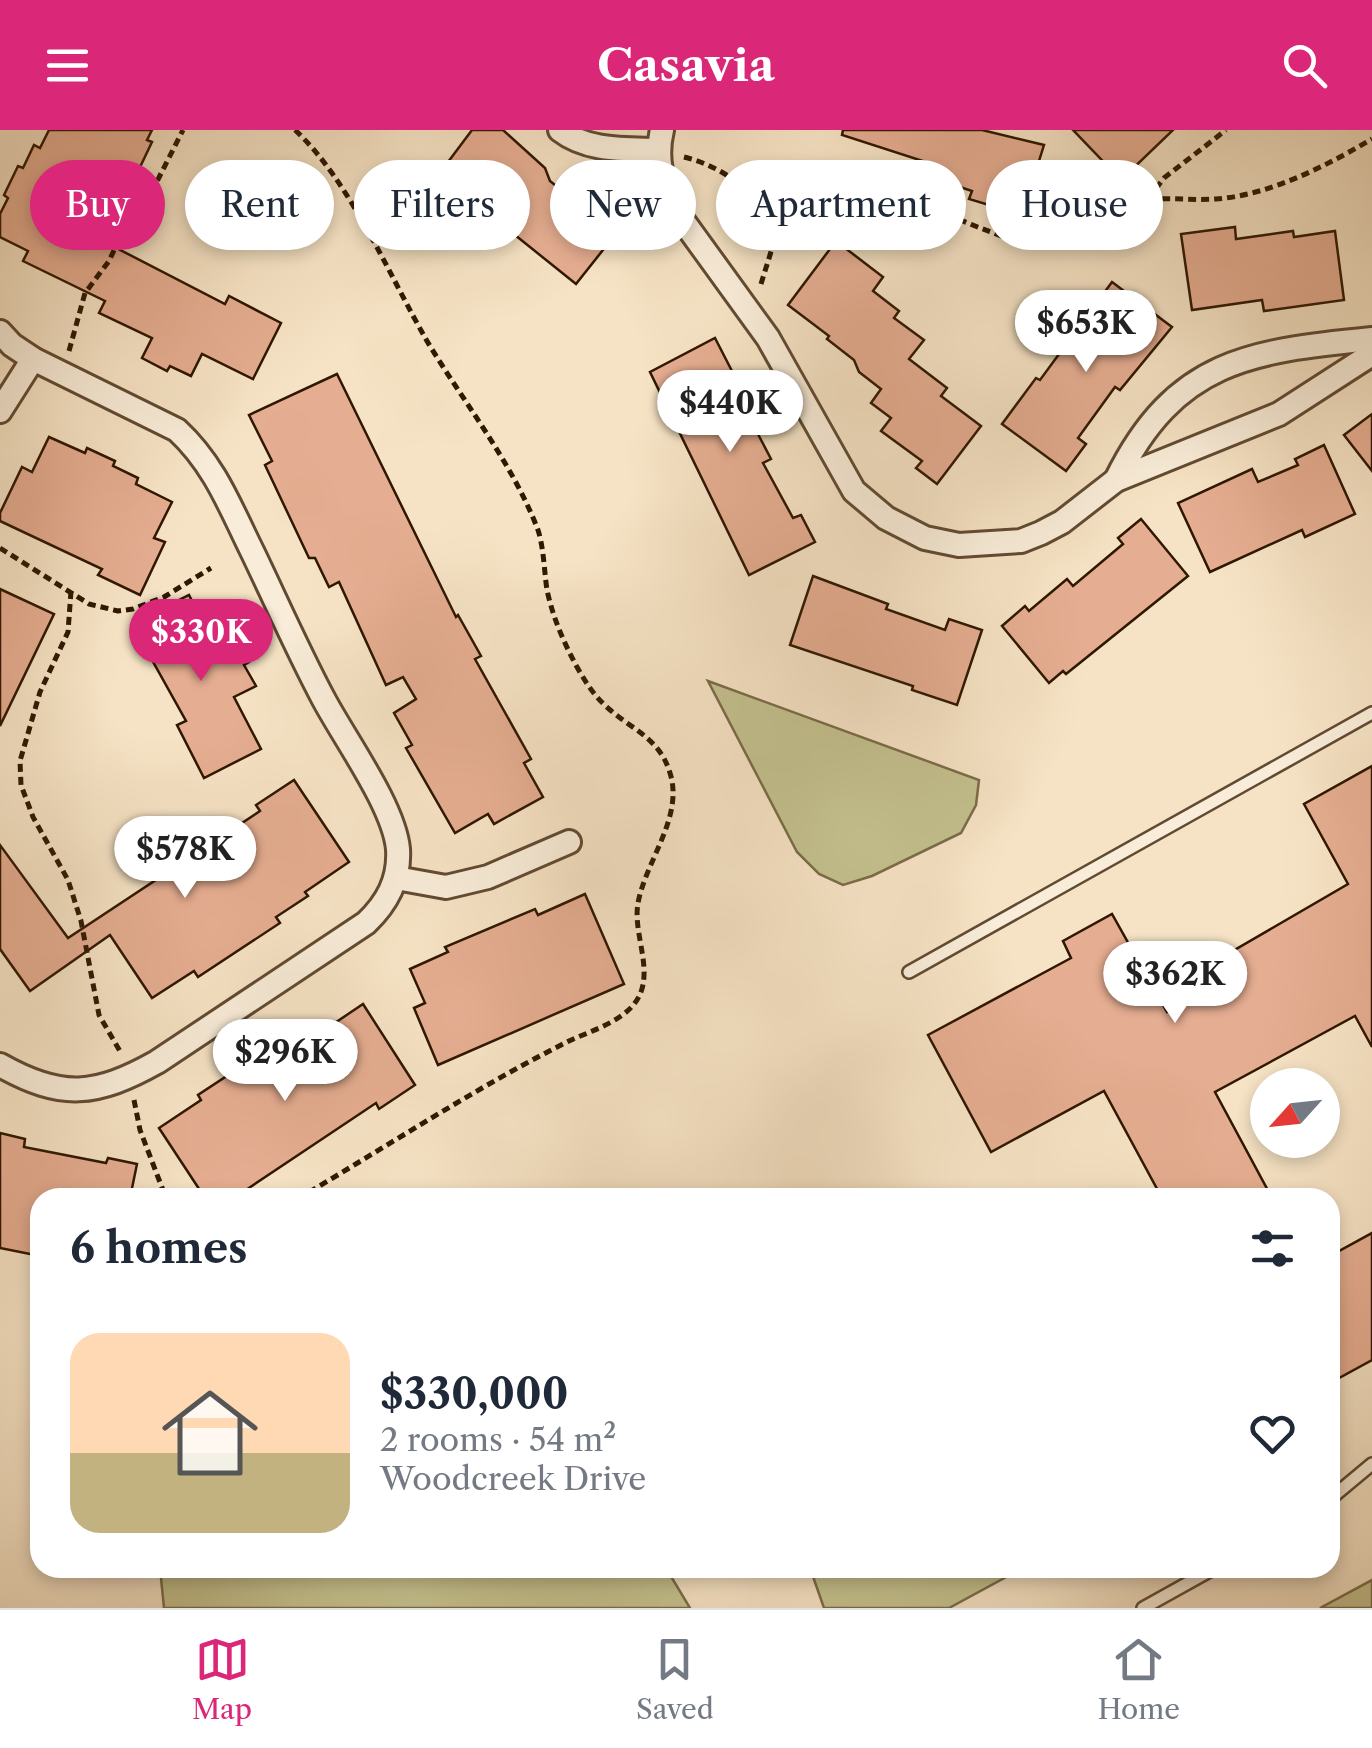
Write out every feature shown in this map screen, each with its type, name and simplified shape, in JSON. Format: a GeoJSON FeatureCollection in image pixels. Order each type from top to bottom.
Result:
{"type":"FeatureCollection","features":[{"type":"Feature","properties":{"kind":"street"},"geometry":{"type":"LineString","coordinates":[[560,130],[570,138],[604,148],[659,145],[664,187],[673,207],[768,338],[854,491],[886,518],[925,538],[960,545],[1021,542],[1062,522],[1116,480],[1279,414],[1372,354]]}},
{"type":"Feature","properties":{"kind":"street"},"geometry":{"type":"LineString","coordinates":[[0,332],[12,346],[33,359],[178,430],[208,464],[322,696],[392,824],[398,849],[396,878],[385,905],[366,923],[157,1062],[103,1088],[66,1089],[28,1081],[0,1065]]}},
{"type":"Feature","properties":{"kind":"street"},"geometry":{"type":"LineString","coordinates":[[1116,480],[1134,443],[1152,418],[1199,379],[1252,356],[1281,349],[1372,339]]}},
{"type":"Feature","properties":{"kind":"street"},"geometry":{"type":"LineString","coordinates":[[0,411],[33,359]]}},
{"type":"Feature","properties":{"kind":"street"},"geometry":{"type":"LineString","coordinates":[[396,878],[446,888],[488,877],[569,842]]}},
{"type":"Feature","properties":{"kind":"lane"},"geometry":{"type":"LineString","coordinates":[[909,972],[1372,713]]}},
{"type":"Feature","properties":{"kind":"lane"},"geometry":{"type":"LineString","coordinates":[[1340,1491],[1372,1464]]}},
{"type":"Feature","properties":{"kind":"lane"},"geometry":{"type":"LineString","coordinates":[[1143,1608],[1197,1578]]}},
{"type":"Feature","properties":{"kind":"path"},"geometry":{"type":"LineString","coordinates":[[67,355],[85,293],[109,261],[123,231],[140,213],[182,130]]}},
{"type":"Feature","properties":{"kind":"path"},"geometry":{"type":"LineString","coordinates":[[295,130],[330,172],[522,495],[539,534],[552,610],[562,640],[580,673],[596,698],[648,737],[662,754],[673,792],[669,820],[638,901],[636,921],[644,971],[640,994],[628,1010],[613,1022],[513,1071],[316,1188]]}},
{"type":"Feature","properties":{"kind":"path"},"geometry":{"type":"LineString","coordinates":[[1163,179],[1226,130]]}},
{"type":"Feature","properties":{"kind":"path"},"geometry":{"type":"LineString","coordinates":[[1163,199],[1221,199],[1240,194],[1299,176],[1372,138]]}},
{"type":"Feature","properties":{"kind":"path"},"geometry":{"type":"LineString","coordinates":[[659,145],[716,169]]}},
{"type":"Feature","properties":{"kind":"path"},"geometry":{"type":"LineString","coordinates":[[756,290],[764,280],[770,250]]}},
{"type":"Feature","properties":{"kind":"path"},"geometry":{"type":"LineString","coordinates":[[0,548],[90,604],[118,611],[133,610],[164,597],[211,568]]}},
{"type":"Feature","properties":{"kind":"path"},"geometry":{"type":"LineString","coordinates":[[71,591],[68,632],[40,692],[20,761],[21,785],[33,817],[68,880],[81,921],[99,1015],[126,1062]]}},
{"type":"Feature","properties":{"kind":"path"},"geometry":{"type":"LineString","coordinates":[[134,1097],[140,1130],[162,1188]]}},
{"type":"Feature","properties":{"kind":"shaded area"},"geometry":{"type":"Polygon","coordinates":[[[708,681],[979,780],[976,805],[961,833],[872,876],[843,885],[819,874],[797,852],[708,681]]]}},
{"type":"Feature","properties":{"kind":"shaded area"},"geometry":{"type":"Polygon","coordinates":[[[161,1578],[672,1578],[690,1608],[164,1608],[161,1578]]]}},
{"type":"Feature","properties":{"kind":"shaded area"},"geometry":{"type":"Polygon","coordinates":[[[814,1578],[1004,1578],[949,1608],[824,1608],[814,1578]]]}},
{"type":"Feature","properties":{"kind":"shaded area"},"geometry":{"type":"Polygon","coordinates":[[[1372,1580],[1372,1608],[1320,1608],[1372,1580]]]}},
{"type":"Feature","properties":{"kind":"building"},"geometry":{"type":"Polygon","coordinates":[[[49,130],[152,130],[147,140],[152,142],[143,160],[30,160],[30,250],[120,250],[225,304],[229,296],[281,323],[253,379],[202,354],[191,376],[170,366],[167,371],[142,358],[152,338],[99,313],[105,301],[23,261],[28,251],[0,237],[0,214],[8,198],[4,195],[34,145],[40,148],[49,130]]]}},
{"type":"Feature","properties":{"kind":"building"},"geometry":{"type":"Polygon","coordinates":[[[472,130],[503,130],[545,168],[550,181],[550,250],[603,250],[576,284],[530,247],[530,160],[450,160],[472,130]]]}},
{"type":"Feature","properties":{"kind":"building"},"geometry":{"type":"Polygon","coordinates":[[[843,130],[982,130],[1044,145],[1039,160],[986,160],[986,204],[969,199],[972,191],[966,189],[966,160],[920,160],[842,135],[843,130]]]}},
{"type":"Feature","properties":{"kind":"building"},"geometry":{"type":"Polygon","coordinates":[[[1073,130],[1173,130],[1142,160],[1102,160],[1073,130]]]}},
{"type":"Feature","properties":{"kind":"building"},"geometry":{"type":"Polygon","coordinates":[[[1235,227],[1236,239],[1293,231],[1294,237],[1335,231],[1344,300],[1264,311],[1262,300],[1192,310],[1181,234],[1235,227]]]}},
{"type":"Feature","properties":{"kind":"building"},"geometry":{"type":"Polygon","coordinates":[[[829,250],[848,250],[883,277],[873,291],[899,311],[894,318],[924,340],[909,359],[947,388],[941,396],[981,426],[937,484],[916,468],[922,461],[881,431],[891,418],[871,403],[881,389],[859,372],[854,360],[827,339],[829,336],[788,305],[829,250]]]}},
{"type":"Feature","properties":{"kind":"building"},"geometry":{"type":"Polygon","coordinates":[[[1112,282],[1172,327],[1120,390],[1115,387],[1078,438],[1086,444],[1066,471],[1002,424],[1036,378],[1040,380],[1112,282]]]}},
{"type":"Feature","properties":{"kind":"building"},"geometry":{"type":"Polygon","coordinates":[[[715,338],[753,412],[748,415],[771,459],[763,463],[793,518],[801,515],[815,542],[749,575],[650,372],[715,338]]]}},
{"type":"Feature","properties":{"kind":"building"},"geometry":{"type":"Polygon","coordinates":[[[337,374],[456,617],[481,656],[475,659],[531,759],[524,763],[543,797],[494,824],[488,814],[455,833],[406,748],[412,745],[394,713],[416,699],[403,677],[386,685],[339,582],[329,587],[315,558],[309,558],[265,465],[272,461],[249,415],[337,374]]]}},
{"type":"Feature","properties":{"kind":"building"},"geometry":{"type":"Polygon","coordinates":[[[1372,414],[1372,471],[1344,435],[1372,414]]]}},
{"type":"Feature","properties":{"kind":"building"},"geometry":{"type":"Polygon","coordinates":[[[49,437],[115,461],[113,466],[138,478],[136,484],[172,502],[154,538],[165,542],[140,595],[98,575],[102,569],[0,521],[0,513],[22,467],[32,472],[49,437]]]}},
{"type":"Feature","properties":{"kind":"building"},"geometry":{"type":"Polygon","coordinates":[[[1324,445],[1355,514],[1305,537],[1302,530],[1210,572],[1178,503],[1252,469],[1258,482],[1298,465],[1295,459],[1324,445]]]}},
{"type":"Feature","properties":{"kind":"building"},"geometry":{"type":"Polygon","coordinates":[[[1141,519],[1188,576],[1066,674],[1063,671],[1049,683],[1002,626],[1025,606],[1029,611],[1067,579],[1073,586],[1123,544],[1118,538],[1141,519]]]}},
{"type":"Feature","properties":{"kind":"building"},"geometry":{"type":"Polygon","coordinates":[[[813,576],[945,630],[949,619],[982,630],[957,705],[912,690],[913,686],[790,645],[813,576]]]}},
{"type":"Feature","properties":{"kind":"building"},"geometry":{"type":"Polygon","coordinates":[[[0,589],[54,614],[0,726],[0,589]]]}},
{"type":"Feature","properties":{"kind":"building"},"geometry":{"type":"Polygon","coordinates":[[[189,595],[216,647],[236,637],[249,662],[244,665],[256,686],[234,697],[261,749],[204,778],[177,725],[186,721],[132,624],[189,595]]]}},
{"type":"Feature","properties":{"kind":"building"},"geometry":{"type":"Polygon","coordinates":[[[1372,766],[1372,1047],[1355,1016],[1259,1068],[1250,1068],[1250,1073],[1215,1092],[1267,1188],[1157,1188],[1104,1091],[991,1152],[928,1035],[1071,958],[1063,941],[1112,914],[1167,1012],[1229,979],[1219,959],[1348,884],[1304,804],[1372,766]]]}},
{"type":"Feature","properties":{"kind":"building"},"geometry":{"type":"Polygon","coordinates":[[[294,780],[349,862],[276,917],[280,923],[198,977],[194,971],[152,998],[110,935],[30,991],[0,949],[0,845],[68,938],[260,811],[256,805],[294,780]]]}},
{"type":"Feature","properties":{"kind":"building"},"geometry":{"type":"Polygon","coordinates":[[[585,894],[624,984],[438,1065],[414,1008],[425,1003],[410,969],[448,952],[445,947],[535,909],[538,915],[585,894]]]}},
{"type":"Feature","properties":{"kind":"building"},"geometry":{"type":"Polygon","coordinates":[[[363,1004],[415,1085],[379,1109],[376,1103],[249,1188],[198,1188],[159,1128],[201,1100],[198,1095],[280,1041],[285,1048],[316,1027],[320,1033],[363,1004]]]}},
{"type":"Feature","properties":{"kind":"building"},"geometry":{"type":"Polygon","coordinates":[[[0,1133],[25,1139],[24,1147],[106,1163],[108,1158],[137,1164],[132,1188],[30,1188],[30,1254],[0,1248],[0,1133]]]}},
{"type":"Feature","properties":{"kind":"building"},"geometry":{"type":"Polygon","coordinates":[[[1372,1233],[1372,1360],[1340,1378],[1340,1251],[1372,1233]]]}}]}
